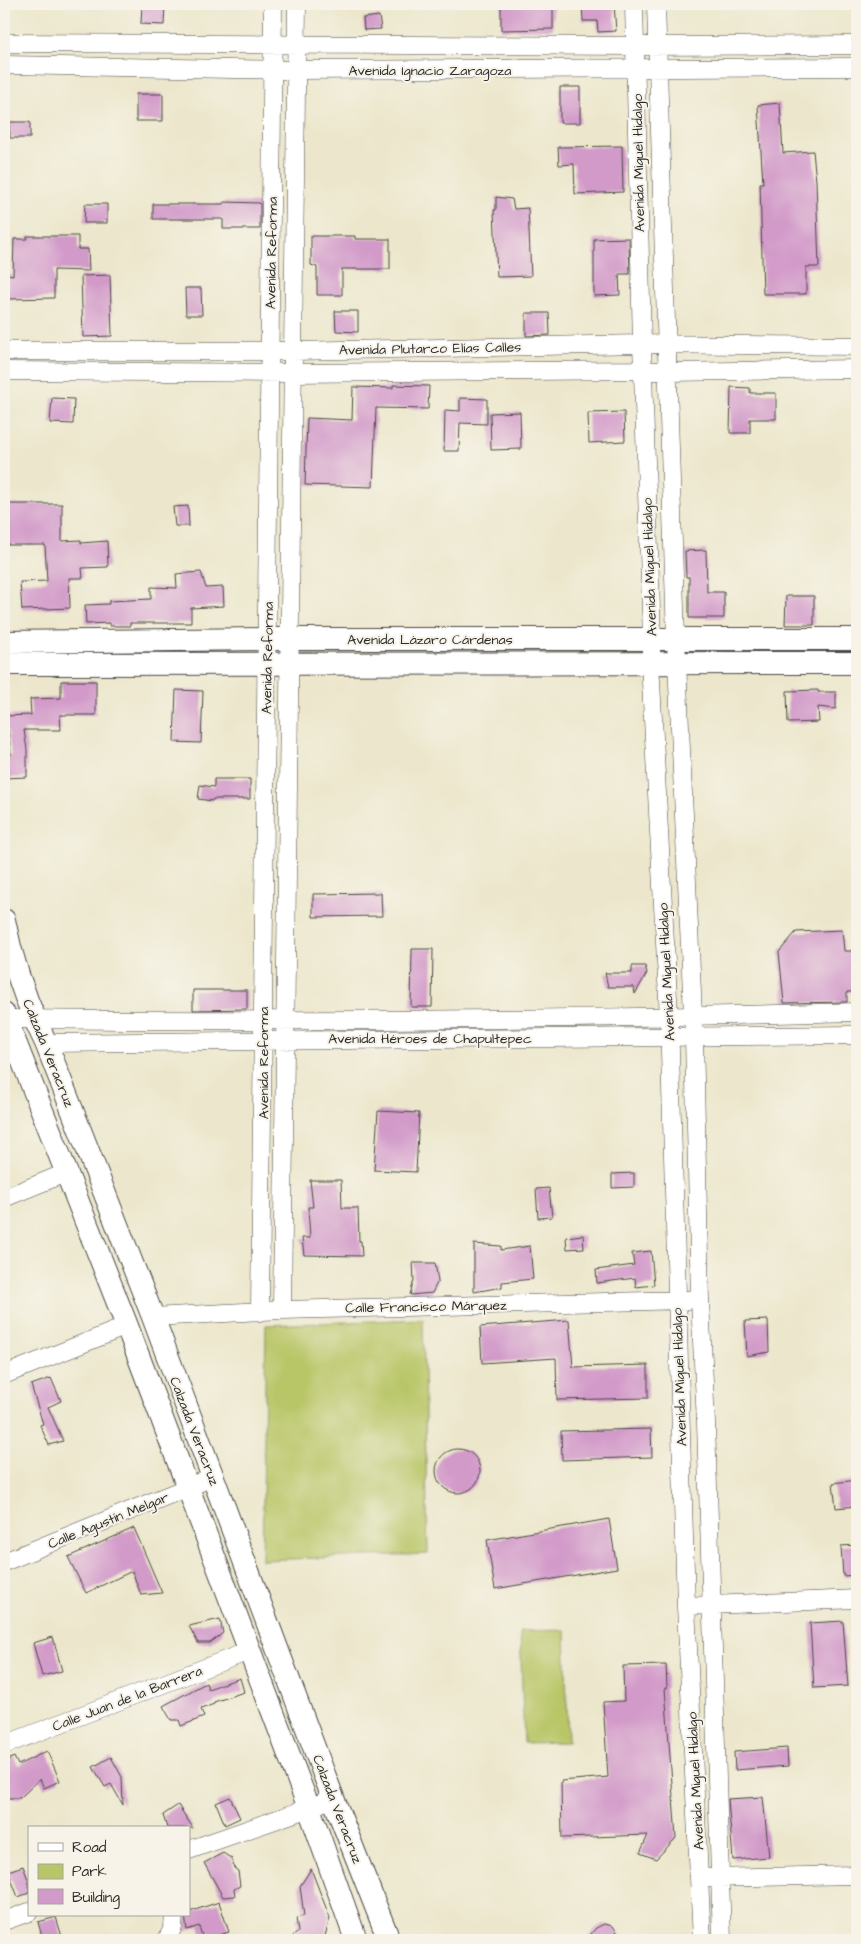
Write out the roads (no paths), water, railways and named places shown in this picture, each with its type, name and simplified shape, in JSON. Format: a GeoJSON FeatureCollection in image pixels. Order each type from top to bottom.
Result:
{"type":"FeatureCollection","features":[{"type":"Feature","properties":{"kind":"main road","name":"Avenida Lázaro Cárdenas"},"geometry":{"type":"LineString","coordinates":[[4,642],[267,638],[857,639]]}},
{"type":"Feature","properties":{"kind":"main road","name":"Avenida Lázaro Cárdenas"},"geometry":{"type":"LineString","coordinates":[[4,664],[857,663]]}},
{"type":"Feature","properties":{"kind":"main road","name":"Calzada Veracruz"},"geometry":{"type":"LineString","coordinates":[[4,920],[8,940],[34,1020],[46,1043],[213,1477],[333,1798],[390,1940]]}},
{"type":"Feature","properties":{"kind":"main road","name":"Calzada Veracruz"},"geometry":{"type":"LineString","coordinates":[[4,1017],[9,1043],[68,1172],[127,1326],[309,1808],[356,1940]]}},
{"type":"Feature","properties":{"kind":"main road","name":"Avenida Héroes de Chapultepec"},"geometry":{"type":"LineString","coordinates":[[9,1043],[46,1043]]}},
{"type":"Feature","properties":{"kind":"street","name":"Avenida Reforma"},"geometry":{"type":"LineString","coordinates":[[260,1312],[273,4]]}},
{"type":"Feature","properties":{"kind":"street","name":"Avenida Reforma"},"geometry":{"type":"LineString","coordinates":[[282,1310],[297,4]]}},
{"type":"Feature","properties":{"kind":"street","name":"Avenida Miguel Hidalgo"},"geometry":{"type":"LineString","coordinates":[[634,4],[642,344],[652,639],[650,663],[669,1017],[686,1606],[702,1940]]}},
{"type":"Feature","properties":{"kind":"street","name":"Avenida Miguel Hidalgo"},"geometry":{"type":"LineString","coordinates":[[656,4],[676,639],[694,1037],[700,1300],[706,1423],[722,1940]]}},
{"type":"Feature","properties":{"kind":"street","name":"Avenida Ignacio Zaragoza"},"geometry":{"type":"LineString","coordinates":[[4,43],[635,46],[857,45]]}},
{"type":"Feature","properties":{"kind":"street","name":"Avenida Ignacio Zaragoza"},"geometry":{"type":"LineString","coordinates":[[4,65],[273,70],[857,67]]}},
{"type":"Feature","properties":{"kind":"street"},"geometry":{"type":"LineString","coordinates":[[639,227],[663,226]]}},
{"type":"Feature","properties":{"kind":"street","name":"Avenida Plutarco Elías Calles"},"geometry":{"type":"LineString","coordinates":[[4,351],[293,351],[642,344],[857,346]]}},
{"type":"Feature","properties":{"kind":"street","name":"Avenida Plutarco Elías Calles"},"geometry":{"type":"LineString","coordinates":[[4,371],[293,373],[643,370],[669,372],[857,369]]}},
{"type":"Feature","properties":{"kind":"street","name":"Avenida Héroes de Chapultepec"},"geometry":{"type":"LineString","coordinates":[[4,1017],[34,1020],[286,1020],[692,1017],[857,1012]]}},
{"type":"Feature","properties":{"kind":"street","name":"Avenida Héroes de Chapultepec"},"geometry":{"type":"LineString","coordinates":[[46,1043],[263,1041],[286,1039],[857,1035]]}},
{"type":"Feature","properties":{"kind":"street"},"geometry":{"type":"LineString","coordinates":[[4,1198],[68,1172]]}},
{"type":"Feature","properties":{"kind":"street","name":"Calle Francisco Márquez"},"geometry":{"type":"LineString","coordinates":[[152,1317],[282,1310],[700,1300]]}},
{"type":"Feature","properties":{"kind":"street"},"geometry":{"type":"LineString","coordinates":[[4,1375],[127,1326]]}},
{"type":"Feature","properties":{"kind":"street","name":"Calle Agustín Melgar"},"geometry":{"type":"LineString","coordinates":[[4,1562],[213,1477]]}},
{"type":"Feature","properties":{"kind":"street"},"geometry":{"type":"LineString","coordinates":[[686,1606],[857,1599]]}},
{"type":"Feature","properties":{"kind":"street","name":"Calle Juan de la Barrera"},"geometry":{"type":"LineString","coordinates":[[4,1745],[249,1651]]}},
{"type":"Feature","properties":{"kind":"street"},"geometry":{"type":"LineString","coordinates":[[190,1850],[333,1798]]}},
{"type":"Feature","properties":{"kind":"street"},"geometry":{"type":"LineString","coordinates":[[700,1878],[857,1875]]}},
{"type":"Feature","properties":{"kind":"street"},"geometry":{"type":"LineString","coordinates":[[4,1921],[28,1912]]}},
{"type":"Feature","properties":{"kind":"street"},"geometry":{"type":"LineString","coordinates":[[168,1940],[173,1927],[174,1916]]}}]}
